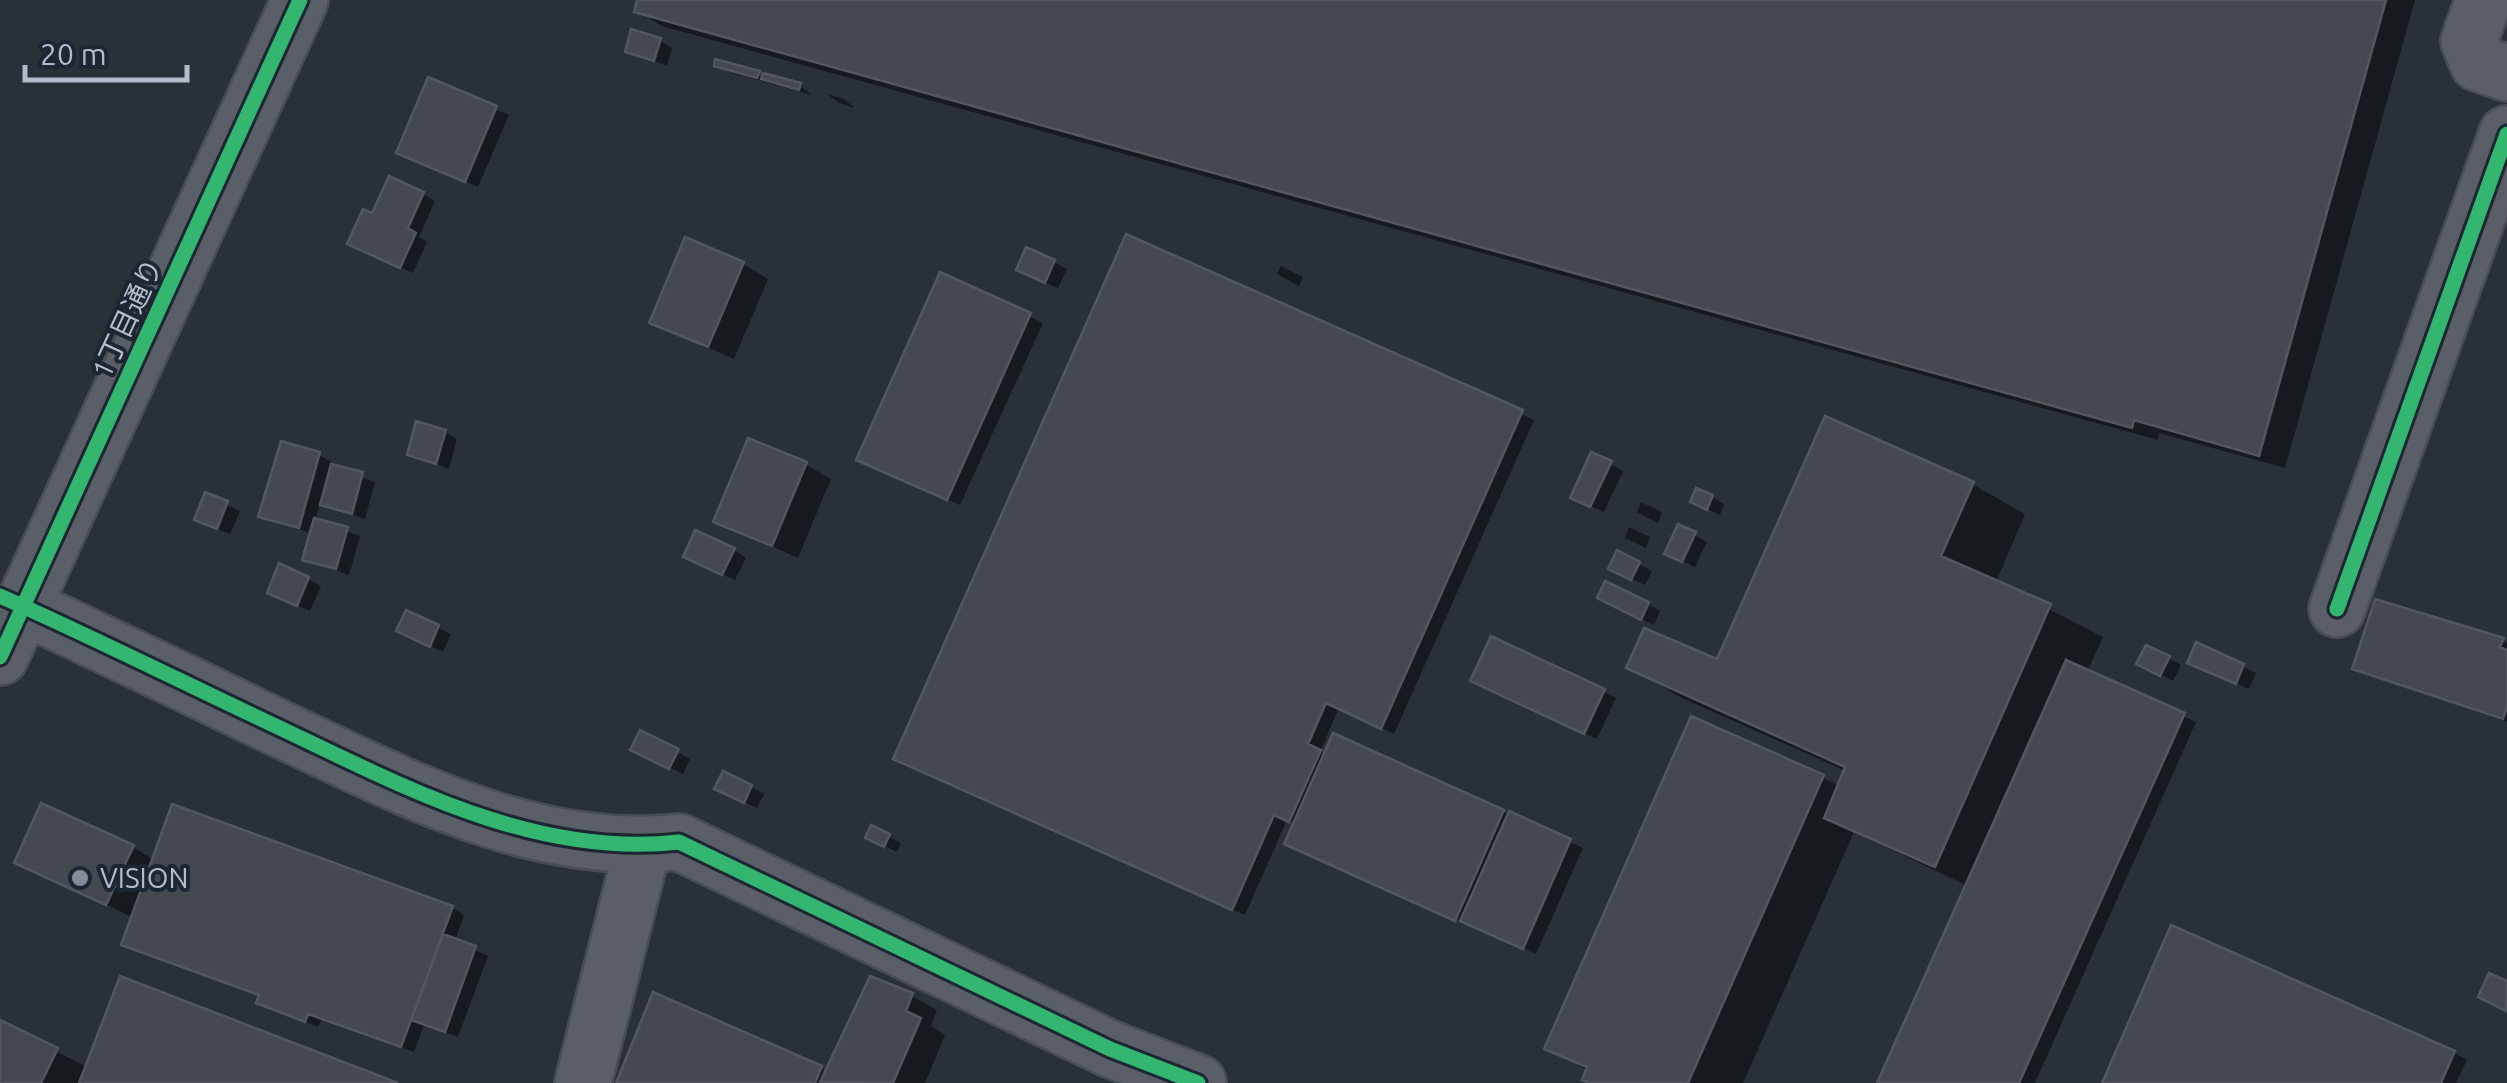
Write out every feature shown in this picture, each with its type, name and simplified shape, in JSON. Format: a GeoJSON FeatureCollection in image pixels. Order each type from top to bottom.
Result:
{"type":"FeatureCollection","features":[{"type":"Feature","properties":{"kind":"street","name":"1丁目通り"},"geometry":{"type":"LineString","coordinates":[[0,657],[12,601],[300,0]]}},
{"type":"Feature","properties":{"kind":"street"},"geometry":{"type":"LineString","coordinates":[[2484,0],[2469,41],[2478,63],[2507,72]]}},
{"type":"Feature","properties":{"kind":"street"},"geometry":{"type":"LineString","coordinates":[[2337,608],[2507,134]]}},
{"type":"Feature","properties":{"kind":"street"},"geometry":{"type":"LineString","coordinates":[[12,601],[430,800],[508,826],[643,846],[679,842],[1110,1049],[1198,1083]]}},
{"type":"Feature","properties":{"kind":"street"},"geometry":{"type":"LineString","coordinates":[[583,1083],[643,846]]}},
{"type":"Feature","properties":{"kind":"building"},"geometry":{"type":"Polygon","coordinates":[[[637,0],[2386,0],[2259,456],[2134,420],[2132,428],[634,12],[637,0]]]}},
{"type":"Feature","properties":{"kind":"building"},"geometry":{"type":"Polygon","coordinates":[[[631,29],[661,38],[654,61],[625,52],[631,29]]]}},
{"type":"Feature","properties":{"kind":"building"},"geometry":{"type":"Polygon","coordinates":[[[715,59],[760,71],[757,78],[714,66],[715,59]]]}},
{"type":"Feature","properties":{"kind":"building"},"geometry":{"type":"Polygon","coordinates":[[[763,73],[801,83],[799,90],[761,79],[763,73]]]}},
{"type":"Feature","properties":{"kind":"building"},"geometry":{"type":"Polygon","coordinates":[[[428,77],[497,106],[465,182],[396,153],[428,77]]]}},
{"type":"Feature","properties":{"kind":"building"},"geometry":{"type":"Polygon","coordinates":[[[389,176],[424,192],[408,228],[416,233],[400,268],[347,244],[363,209],[372,213],[389,176]]]}},
{"type":"Feature","properties":{"kind":"building"},"geometry":{"type":"Polygon","coordinates":[[[1126,234],[1523,410],[1381,729],[1326,703],[1308,744],[1321,750],[1289,822],[1274,815],[1232,910],[893,759],[1126,234]]]}},
{"type":"Feature","properties":{"kind":"building"},"geometry":{"type":"Polygon","coordinates":[[[685,237],[744,262],[708,347],[649,323],[685,237]]]}},
{"type":"Feature","properties":{"kind":"building"},"geometry":{"type":"Polygon","coordinates":[[[1026,247],[1055,260],[1045,283],[1016,270],[1026,247]]]}},
{"type":"Feature","properties":{"kind":"building"},"geometry":{"type":"Polygon","coordinates":[[[940,272],[1031,313],[947,500],[856,460],[940,272]]]}},
{"type":"Feature","properties":{"kind":"building"},"geometry":{"type":"Polygon","coordinates":[[[1825,416],[1974,482],[1941,556],[2051,604],[1935,867],[1824,818],[1845,767],[1626,668],[1644,628],[1717,659],[1825,416]]]}},
{"type":"Feature","properties":{"kind":"building"},"geometry":{"type":"Polygon","coordinates":[[[416,421],[446,430],[436,464],[407,455],[416,421]]]}},
{"type":"Feature","properties":{"kind":"building"},"geometry":{"type":"Polygon","coordinates":[[[748,438],[807,462],[772,546],[713,522],[748,438]]]}},
{"type":"Feature","properties":{"kind":"building"},"geometry":{"type":"Polygon","coordinates":[[[281,441],[320,452],[299,528],[258,517],[281,441]]]}},
{"type":"Feature","properties":{"kind":"building"},"geometry":{"type":"Polygon","coordinates":[[[1591,452],[1612,461],[1590,507],[1570,498],[1591,452]]]}},
{"type":"Feature","properties":{"kind":"building"},"geometry":{"type":"Polygon","coordinates":[[[331,464],[363,472],[352,514],[320,505],[331,464]]]}},
{"type":"Feature","properties":{"kind":"building"},"geometry":{"type":"Polygon","coordinates":[[[1696,488],[1713,495],[1707,510],[1690,502],[1696,488]]]}},
{"type":"Feature","properties":{"kind":"building"},"geometry":{"type":"Polygon","coordinates":[[[205,492],[228,501],[217,529],[194,520],[205,492]]]}},
{"type":"Feature","properties":{"kind":"building"},"geometry":{"type":"Polygon","coordinates":[[[314,518],[348,527],[336,569],[302,560],[314,518]]]}},
{"type":"Feature","properties":{"kind":"building"},"geometry":{"type":"Polygon","coordinates":[[[1678,524],[1696,532],[1682,562],[1664,554],[1678,524]]]}},
{"type":"Feature","properties":{"kind":"building"},"geometry":{"type":"Polygon","coordinates":[[[695,530],[735,548],[722,575],[683,557],[695,530]]]}},
{"type":"Feature","properties":{"kind":"building"},"geometry":{"type":"Polygon","coordinates":[[[1617,550],[1640,562],[1631,580],[1608,569],[1617,550]]]}},
{"type":"Feature","properties":{"kind":"building"},"geometry":{"type":"Polygon","coordinates":[[[279,563],[309,577],[297,606],[267,593],[279,563]]]}},
{"type":"Feature","properties":{"kind":"building"},"geometry":{"type":"Polygon","coordinates":[[[1605,581],[1649,602],[1641,620],[1597,598],[1605,581]]]}},
{"type":"Feature","properties":{"kind":"building"},"geometry":{"type":"Polygon","coordinates":[[[2375,599],[2504,638],[2500,647],[2507,650],[2507,707],[2503,719],[2352,669],[2375,599]]]}},
{"type":"Feature","properties":{"kind":"building"},"geometry":{"type":"Polygon","coordinates":[[[406,610],[439,625],[430,647],[396,631],[406,610]]]}},
{"type":"Feature","properties":{"kind":"building"},"geometry":{"type":"Polygon","coordinates":[[[1491,636],[1605,689],[1584,734],[1470,681],[1491,636]]]}},
{"type":"Feature","properties":{"kind":"building"},"geometry":{"type":"Polygon","coordinates":[[[2196,642],[2244,664],[2236,684],[2187,663],[2196,642]]]}},
{"type":"Feature","properties":{"kind":"building"},"geometry":{"type":"Polygon","coordinates":[[[2146,645],[2170,656],[2160,676],[2136,664],[2146,645]]]}},
{"type":"Feature","properties":{"kind":"building"},"geometry":{"type":"Polygon","coordinates":[[[2066,660],[2185,713],[2019,1083],[1877,1083],[2066,660]]]}},
{"type":"Feature","properties":{"kind":"building"},"geometry":{"type":"Polygon","coordinates":[[[1691,716],[1824,775],[1688,1083],[1590,1083],[1582,1080],[1587,1067],[1544,1049],[1691,716]]]}},
{"type":"Feature","properties":{"kind":"building"},"geometry":{"type":"Polygon","coordinates":[[[640,730],[679,749],[669,769],[630,750],[640,730]]]}},
{"type":"Feature","properties":{"kind":"building"},"geometry":{"type":"Polygon","coordinates":[[[1333,733],[1504,810],[1455,921],[1284,844],[1333,733]]]}},
{"type":"Feature","properties":{"kind":"building"},"geometry":{"type":"Polygon","coordinates":[[[723,771],[752,785],[744,803],[714,789],[723,771]]]}},
{"type":"Feature","properties":{"kind":"building"},"geometry":{"type":"Polygon","coordinates":[[[41,803],[134,845],[106,905],[14,863],[41,803]]]}},
{"type":"Feature","properties":{"kind":"building"},"geometry":{"type":"Polygon","coordinates":[[[172,804],[453,906],[401,1047],[308,1014],[305,1022],[256,1003],[259,995],[121,945],[172,804]]]}},
{"type":"Feature","properties":{"kind":"building"},"geometry":{"type":"Polygon","coordinates":[[[1509,811],[1571,839],[1523,949],[1460,921],[1509,811]]]}},
{"type":"Feature","properties":{"kind":"building"},"geometry":{"type":"Polygon","coordinates":[[[871,825],[890,834],[884,847],[865,838],[871,825]]]}},
{"type":"Feature","properties":{"kind":"building"},"geometry":{"type":"Polygon","coordinates":[[[2171,925],[2455,1051],[2441,1083],[2102,1083],[2171,925]]]}},
{"type":"Feature","properties":{"kind":"building"},"geometry":{"type":"Polygon","coordinates":[[[443,934],[476,946],[445,1032],[411,1020],[443,934]]]}},
{"type":"Feature","properties":{"kind":"building"},"geometry":{"type":"Polygon","coordinates":[[[2489,973],[2507,981],[2506,1011],[2478,997],[2489,973]]]}},
{"type":"Feature","properties":{"kind":"building"},"geometry":{"type":"Polygon","coordinates":[[[120,976],[398,1083],[79,1083],[120,976]]]}},
{"type":"Feature","properties":{"kind":"building"},"geometry":{"type":"Polygon","coordinates":[[[870,976],[913,993],[906,1011],[921,1018],[893,1083],[820,1082],[870,976]]]}},
{"type":"Feature","properties":{"kind":"building"},"geometry":{"type":"Polygon","coordinates":[[[653,992],[822,1066],[815,1083],[616,1083],[653,992]]]}},
{"type":"Feature","properties":{"kind":"building"},"geometry":{"type":"Polygon","coordinates":[[[0,1020],[58,1048],[41,1083],[0,1083],[0,1020]]]}},
{"type":"Feature","properties":{"kind":"cycle path"},"geometry":{"type":"LineString","coordinates":[[0,657],[300,0]]}},
{"type":"Feature","properties":{"kind":"cycle path"},"geometry":{"type":"LineString","coordinates":[[2337,609],[2507,134]]}},
{"type":"Feature","properties":{"kind":"cycle path"},"geometry":{"type":"LineString","coordinates":[[0,596],[376,774],[474,814],[574,839],[626,844],[679,842],[1110,1049],[1198,1083]]}},
{"type":"Feature","properties":{"kind":"place","name":"VISION"},"geometry":{"type":"Point","coordinates":[80,878]}}]}
